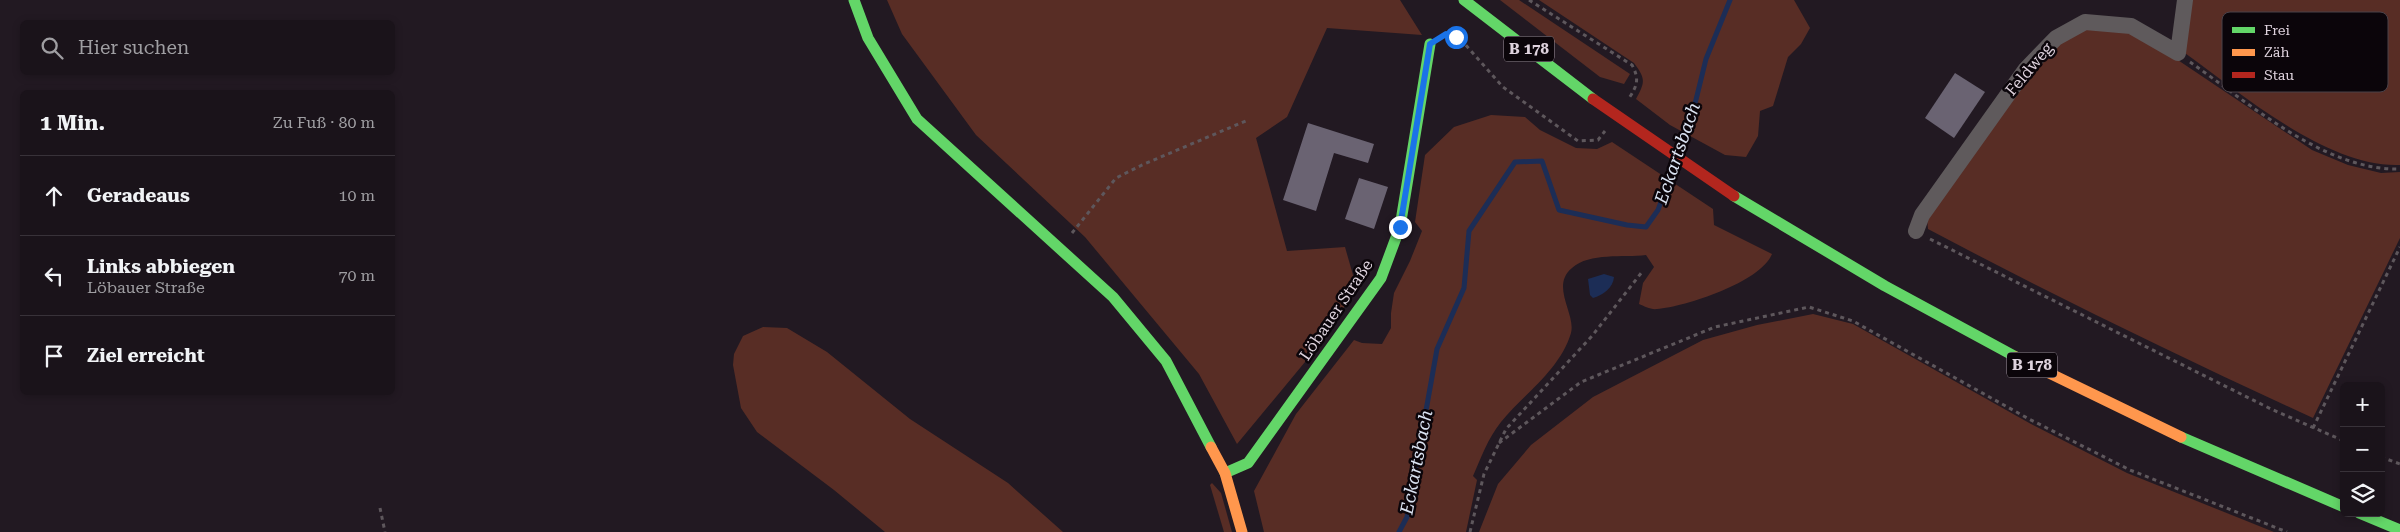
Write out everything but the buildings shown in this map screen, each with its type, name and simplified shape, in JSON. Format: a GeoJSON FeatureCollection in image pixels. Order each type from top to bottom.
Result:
{"type":"FeatureCollection","features":[{"type":"Feature","properties":{"kind":"main road"},"geometry":{"type":"LineString","coordinates":[[854,0],[868,38],[917,119],[1020,215],[1113,297],[1166,362],[1225,472],[1242,532]]}},
{"type":"Feature","properties":{"kind":"main road","name":"B 178"},"geometry":{"type":"LineString","coordinates":[[1464,0],[1593,99],[1734,196],[1856,270],[2014,357],[2176,434],[2340,505]]}},
{"type":"Feature","properties":{"kind":"main road","name":"Löbauer Straße"},"geometry":{"type":"LineString","coordinates":[[1225,472],[1248,463],[1381,278],[1400,227],[1430,44]]}},
{"type":"Feature","properties":{"kind":"main road"},"geometry":{"type":"LineString","coordinates":[[2369,517],[2400,530]]}},
{"type":"Feature","properties":{"kind":"street"},"geometry":{"type":"LineString","coordinates":[[2178,53],[2185,0]]}},
{"type":"Feature","properties":{"kind":"street","name":"Feldweg"},"geometry":{"type":"LineString","coordinates":[[1916,231],[1922,215],[2020,77],[2056,38],[2085,22],[2131,26],[2178,53]]}},
{"type":"Feature","properties":{"kind":"path"},"geometry":{"type":"LineString","coordinates":[[1528,0],[1632,65],[1637,75]]}},
{"type":"Feature","properties":{"kind":"path"},"geometry":{"type":"LineString","coordinates":[[1430,44],[1446,34],[1452,34],[1463,42],[1504,87],[1578,141],[1598,140],[1603,134]]}},
{"type":"Feature","properties":{"kind":"path"},"geometry":{"type":"LineString","coordinates":[[2178,53],[2222,84]]}},
{"type":"Feature","properties":{"kind":"path"},"geometry":{"type":"LineString","coordinates":[[2233,92],[2287,130],[2327,153],[2362,165],[2400,169]]}},
{"type":"Feature","properties":{"kind":"path"},"geometry":{"type":"LineString","coordinates":[[1058,249],[1116,178],[1248,120]]}},
{"type":"Feature","properties":{"kind":"path"},"geometry":{"type":"LineString","coordinates":[[1916,231],[2313,428],[2340,439]]}},
{"type":"Feature","properties":{"kind":"path"},"geometry":{"type":"LineString","coordinates":[[2313,428],[2400,247]]}},
{"type":"Feature","properties":{"kind":"path"},"geometry":{"type":"LineString","coordinates":[[1470,532],[1484,474],[1506,429],[1592,336],[1642,272]]}},
{"type":"Feature","properties":{"kind":"path"},"geometry":{"type":"LineString","coordinates":[[1498,444],[1581,382],[1715,327],[1809,307],[1853,321],[2029,419],[2130,470],[2287,532]]}},
{"type":"Feature","properties":{"kind":"path"},"geometry":{"type":"LineString","coordinates":[[2385,458],[2400,464]]}},
{"type":"Feature","properties":{"kind":"path"},"geometry":{"type":"LineString","coordinates":[[380,508],[385,532]]}},
{"type":"Feature","properties":{"kind":"shaded area"},"geometry":{"type":"Polygon","coordinates":[[[887,0],[1400,0],[1422,35],[1327,28],[1287,117],[1256,138],[1287,251],[1345,247],[1357,289],[1305,362],[1237,444],[1199,374],[1085,237],[976,135],[902,34],[887,0]]]}},
{"type":"Feature","properties":{"kind":"shaded area"},"geometry":{"type":"Polygon","coordinates":[[[1500,0],[1519,0],[1630,74],[1624,84],[1600,77],[1500,0]]]}},
{"type":"Feature","properties":{"kind":"shaded area"},"geometry":{"type":"Polygon","coordinates":[[[1539,0],[1794,0],[1810,28],[1801,44],[1788,57],[1773,106],[1760,111],[1758,136],[1746,157],[1725,155],[1670,125],[1636,99],[1643,81],[1641,73],[1634,63],[1539,0]]]}},
{"type":"Feature","properties":{"kind":"shaded area"},"geometry":{"type":"Polygon","coordinates":[[[2189,0],[2400,0],[2400,165],[2372,163],[2343,154],[2314,141],[2238,92],[2388,92],[2388,12],[2222,12],[2222,80],[2182,51],[2189,0]]]}},
{"type":"Feature","properties":{"kind":"shaded area"},"geometry":{"type":"Polygon","coordinates":[[[2091,28],[2118,28],[2154,44],[2222,90],[2222,92],[2226,92],[2312,150],[2348,165],[2381,173],[2400,172],[2400,238],[2313,418],[2119,326],[1928,229],[1927,218],[2043,58],[2069,36],[2091,28]]]}},
{"type":"Feature","properties":{"kind":"shaded area"},"geometry":{"type":"Polygon","coordinates":[[[1491,115],[1525,117],[1540,130],[1576,148],[1597,149],[1612,142],[1713,209],[1714,225],[1772,254],[1765,264],[1738,283],[1685,304],[1657,309],[1639,304],[1643,283],[1654,267],[1646,255],[1597,258],[1579,263],[1572,268],[1566,275],[1563,283],[1563,291],[1572,325],[1566,346],[1550,370],[1496,428],[1489,441],[1473,476],[1477,480],[1466,532],[1264,532],[1254,491],[1296,414],[1354,340],[1362,343],[1382,344],[1391,328],[1394,293],[1422,231],[1415,222],[1425,155],[1454,127],[1491,115]]]}},
{"type":"Feature","properties":{"kind":"shaded area"},"geometry":{"type":"Polygon","coordinates":[[[1813,314],[1853,324],[2031,424],[2127,473],[2274,532],[1479,532],[1498,484],[1531,445],[1593,397],[1703,340],[1757,325],[1813,314]]]}},
{"type":"Feature","properties":{"kind":"shaded area"},"geometry":{"type":"Polygon","coordinates":[[[763,327],[787,328],[827,352],[910,419],[1008,483],[1063,532],[885,532],[834,490],[757,432],[741,408],[733,365],[734,354],[743,336],[763,327]]]}},
{"type":"Feature","properties":{"kind":"shaded area"},"geometry":{"type":"Polygon","coordinates":[[[1212,483],[1221,493],[1232,532],[1224,532],[1210,485],[1212,483]]]}},
{"type":"Feature","properties":{"kind":"water"},"geometry":{"type":"Polygon","coordinates":[[[1604,274],[1614,277],[1612,284],[1604,293],[1593,298],[1590,295],[1588,279],[1604,274]]]}},
{"type":"Feature","properties":{"kind":"waterway","name":"Eckartsbach"},"geometry":{"type":"LineString","coordinates":[[1680,149],[1692,116],[1706,59],[1730,0]]}},
{"type":"Feature","properties":{"kind":"waterway","name":"Eckartsbach"},"geometry":{"type":"LineString","coordinates":[[1399,532],[1407,517],[1437,349],[1464,288],[1469,231],[1515,162],[1542,161],[1559,210],[1627,225],[1646,227],[1658,210],[1674,166]]}},
{"type":"Feature","properties":{"kind":"traffic: fast"},"geometry":{"type":"LineString","coordinates":[[854,0],[868,38],[917,119],[1113,297],[1166,361],[1211,447]]}},
{"type":"Feature","properties":{"kind":"traffic: fast"},"geometry":{"type":"LineString","coordinates":[[1464,0],[1593,99]]}},
{"type":"Feature","properties":{"kind":"traffic: fast"},"geometry":{"type":"LineString","coordinates":[[1225,473],[1248,463],[1381,278],[1400,227],[1430,44]]}},
{"type":"Feature","properties":{"kind":"traffic: fast"},"geometry":{"type":"LineString","coordinates":[[1734,196],[1885,286],[2016,357]]}},
{"type":"Feature","properties":{"kind":"traffic: fast"},"geometry":{"type":"LineString","coordinates":[[2181,437],[2340,505]]}},
{"type":"Feature","properties":{"kind":"traffic: fast"},"geometry":{"type":"LineString","coordinates":[[2369,517],[2400,530]]}},
{"type":"Feature","properties":{"kind":"traffic: slow"},"geometry":{"type":"LineString","coordinates":[[2016,357],[2181,437]]}},
{"type":"Feature","properties":{"kind":"traffic: slow"},"geometry":{"type":"LineString","coordinates":[[1211,447],[1225,473],[1242,532]]}},
{"type":"Feature","properties":{"kind":"traffic: jam"},"geometry":{"type":"LineString","coordinates":[[1593,99],[1734,196]]}},
{"type":"Feature","properties":{"kind":"route"},"geometry":{"type":"LineString","coordinates":[[1400,227],[1407,194],[1430,44],[1446,34],[1452,34],[1456,37]]}}]}
